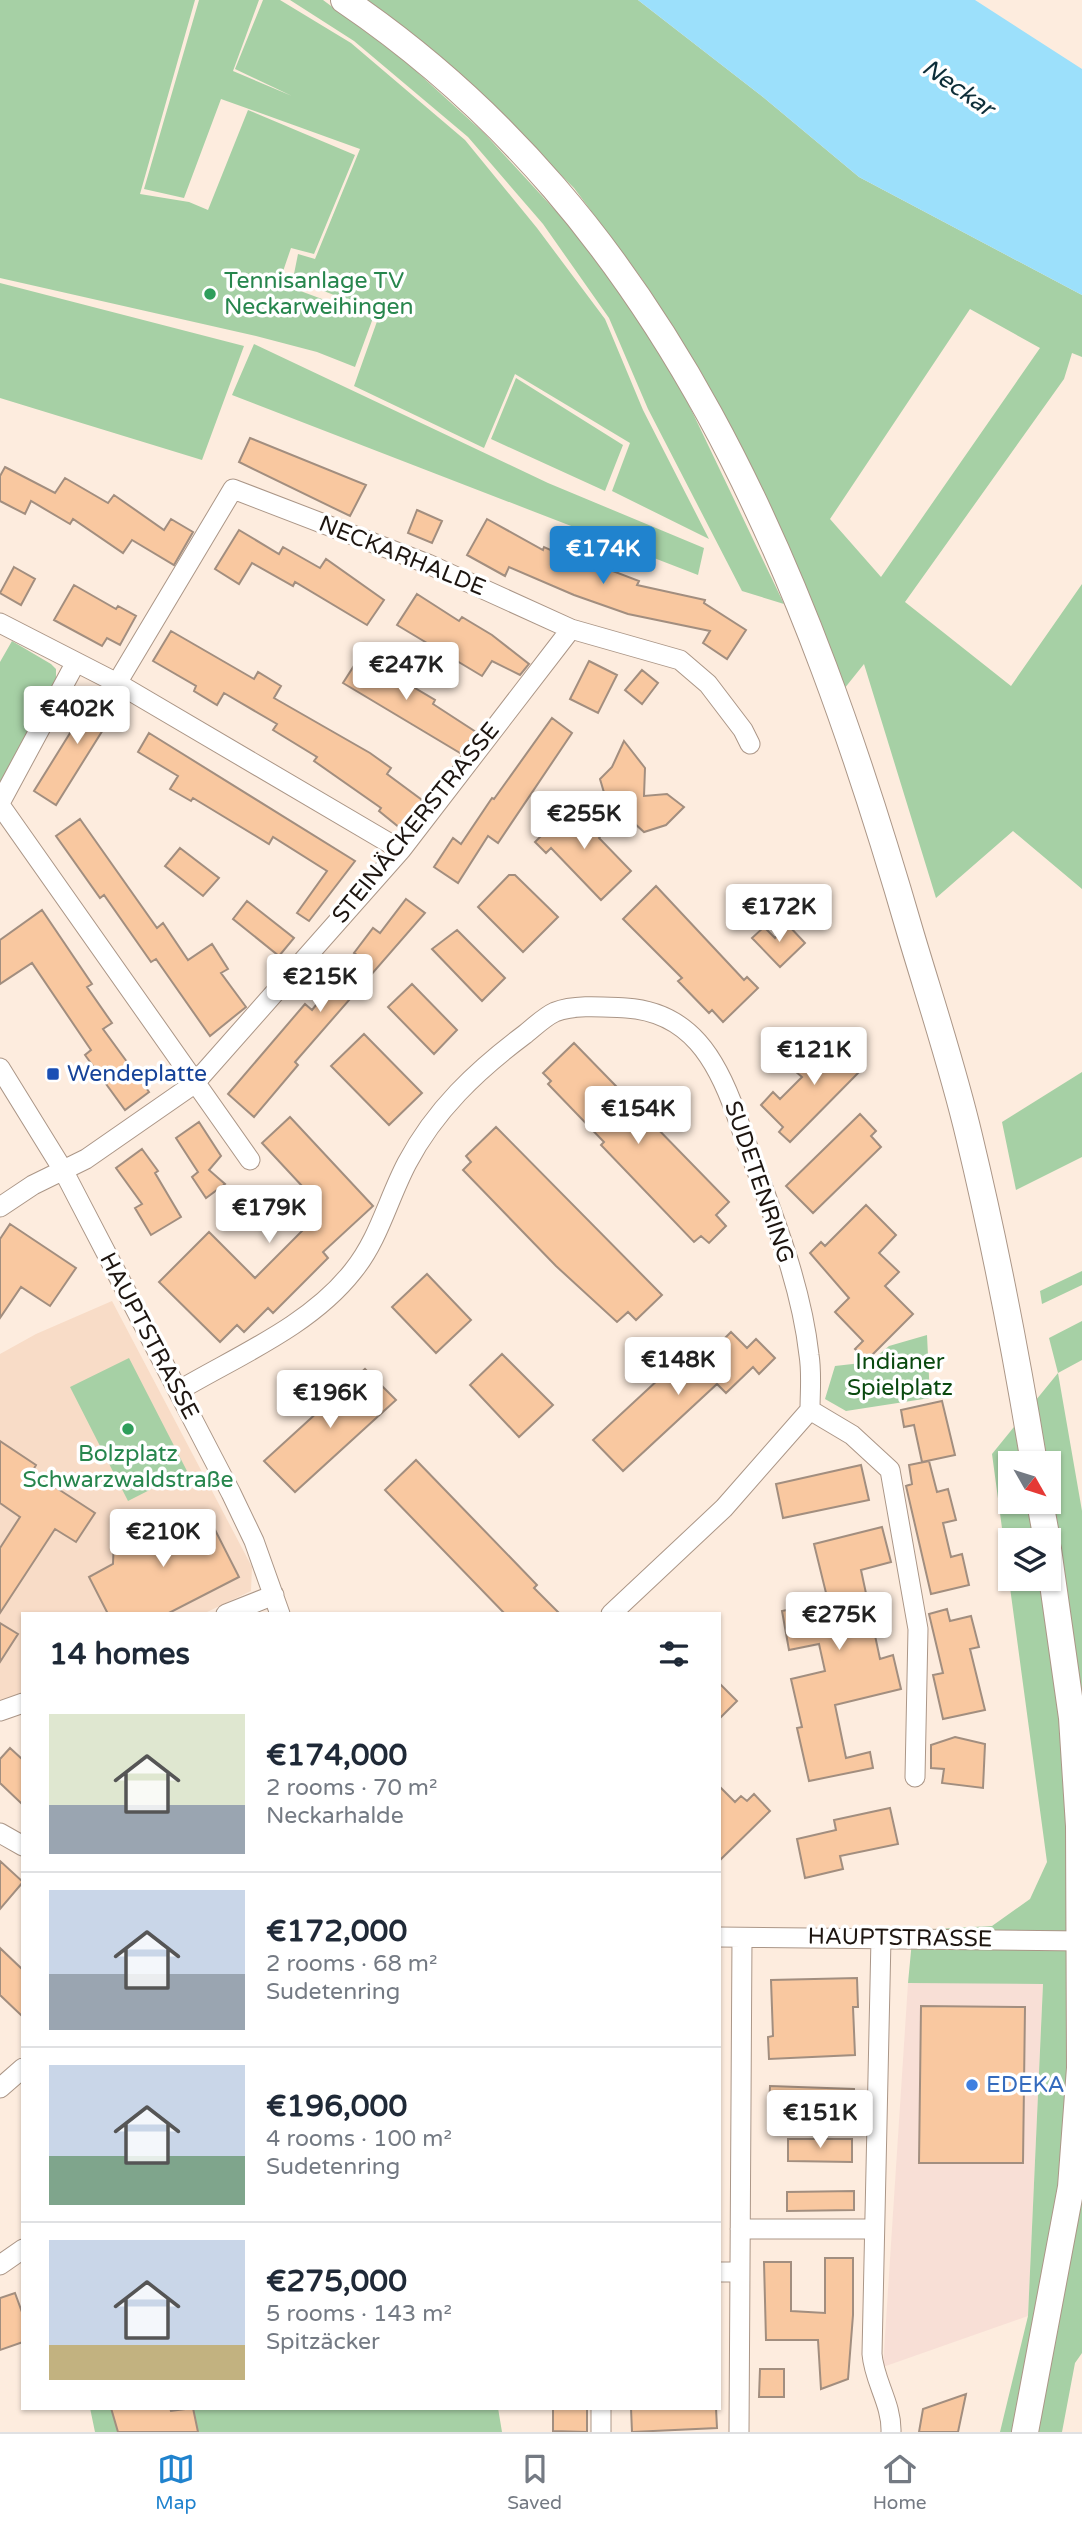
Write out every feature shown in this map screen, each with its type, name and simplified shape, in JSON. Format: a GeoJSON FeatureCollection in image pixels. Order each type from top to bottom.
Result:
{"type":"FeatureCollection","features":[{"type":"Feature","properties":{"kind":"main road"},"geometry":{"type":"LineString","coordinates":[[344,0],[408,46],[465,94],[551,182],[612,257],[676,353],[754,503],[804,613],[847,725],[905,913],[969,1132],[1006,1301],[1032,1451]]}},
{"type":"Feature","properties":{"kind":"main road"},"geometry":{"type":"LineString","coordinates":[[1025,2432],[1071,2187],[1080,2068],[1082,1941],[1072,1718],[1054,1591]]}},
{"type":"Feature","properties":{"kind":"street","name":"NECKARHALDE"},"geometry":{"type":"LineString","coordinates":[[117,683],[233,489],[428,564],[571,629],[680,660],[708,684],[743,730],[750,744]]}},
{"type":"Feature","properties":{"kind":"street"},"geometry":{"type":"LineString","coordinates":[[0,623],[117,683],[401,850]]}},
{"type":"Feature","properties":{"kind":"street","name":"STEINÄCKERSTRASSE"},"geometry":{"type":"LineString","coordinates":[[0,1207],[33,1185],[86,1159],[194,1084],[401,850],[571,629]]}},
{"type":"Feature","properties":{"kind":"street"},"geometry":{"type":"LineString","coordinates":[[76,662],[0,804],[125,978],[194,1084],[250,1160]]}},
{"type":"Feature","properties":{"kind":"street","name":"SUDETENRING"},"geometry":{"type":"LineString","coordinates":[[178,1391],[309,1315],[336,1290],[354,1270],[375,1238],[405,1165],[433,1117],[487,1063],[555,1012],[599,1006],[637,1009],[674,1020],[698,1042],[722,1076],[797,1290],[810,1356],[810,1410]]}},
{"type":"Feature","properties":{"kind":"street","name":"HAUPTSTRASSE"},"geometry":{"type":"LineString","coordinates":[[0,1068],[62,1170],[231,1493],[277,1604]]}},
{"type":"Feature","properties":{"kind":"street"},"geometry":{"type":"LineString","coordinates":[[613,1612],[643,1580],[724,1508],[810,1410],[852,1435],[890,1470],[918,1629],[915,1777]]}},
{"type":"Feature","properties":{"kind":"street"},"geometry":{"type":"LineString","coordinates":[[236,1612],[277,1604]]}},
{"type":"Feature","properties":{"kind":"street"},"geometry":{"type":"LineString","coordinates":[[0,1711],[21,1704]]}},
{"type":"Feature","properties":{"kind":"street"},"geometry":{"type":"LineString","coordinates":[[0,1833],[21,1845]]}},
{"type":"Feature","properties":{"kind":"street","name":"HAUPTSTRASSE"},"geometry":{"type":"LineString","coordinates":[[721,1937],[1082,1941]]}},
{"type":"Feature","properties":{"kind":"street"},"geometry":{"type":"LineString","coordinates":[[739,2432],[742,1938]]}},
{"type":"Feature","properties":{"kind":"street"},"geometry":{"type":"LineString","coordinates":[[881,1938],[873,2367],[891,2416],[891,2432]]}},
{"type":"Feature","properties":{"kind":"street"},"geometry":{"type":"LineString","coordinates":[[0,2089],[21,2070]]}},
{"type":"Feature","properties":{"kind":"street"},"geometry":{"type":"LineString","coordinates":[[740,2229],[874,2229]]}},
{"type":"Feature","properties":{"kind":"street"},"geometry":{"type":"LineString","coordinates":[[0,2266],[21,2250]]}},
{"type":"Feature","properties":{"kind":"street"},"geometry":{"type":"LineString","coordinates":[[721,2272],[739,2272]]}},
{"type":"Feature","properties":{"kind":"street"},"geometry":{"type":"LineString","coordinates":[[601,2410],[601,2432]]}},
{"type":"Feature","properties":{"kind":"shaded area"},"geometry":{"type":"Polygon","coordinates":[[[112,1301],[252,1567],[251,1591],[207,1612],[21,1612],[21,1693],[0,1701],[0,1354],[36,1334],[112,1301]]]}},
{"type":"Feature","properties":{"kind":"shaded area"},"geometry":{"type":"Polygon","coordinates":[[[908,1983],[1043,1983],[1028,2316],[883,2367],[908,1983]]]}},
{"type":"Feature","properties":{"kind":"green space"},"geometry":{"type":"Polygon","coordinates":[[[0,0],[195,0],[140,194],[189,202],[208,210],[248,110],[355,155],[314,254],[291,248],[279,283],[373,318],[355,367],[317,352],[256,336],[0,278],[0,0]]]}},
{"type":"Feature","properties":{"kind":"green space"},"geometry":{"type":"Polygon","coordinates":[[[199,0],[259,0],[233,71],[292,96],[235,69],[263,0],[280,0],[351,43],[465,140],[537,228],[605,319],[643,410],[709,539],[612,491],[630,443],[515,374],[484,448],[354,386],[380,313],[293,279],[298,254],[315,259],[360,149],[221,99],[184,198],[144,189],[199,0]]]}},
{"type":"Feature","properties":{"kind":"green space"},"geometry":{"type":"Polygon","coordinates":[[[290,0],[323,0],[405,61],[484,133],[589,247],[677,380],[784,604],[742,591],[648,409],[609,318],[543,224],[468,137],[354,41],[290,0]]]}},
{"type":"Feature","properties":{"kind":"green space"},"geometry":{"type":"Polygon","coordinates":[[[356,0],[638,0],[763,97],[859,177],[1082,295],[1082,357],[1072,353],[1064,379],[905,602],[1011,686],[1082,584],[1082,889],[1013,831],[936,898],[864,664],[844,689],[753,469],[642,279],[574,188],[454,69],[356,0]],[[970,309],[830,519],[881,577],[1040,348],[970,309]]]}},
{"type":"Feature","properties":{"kind":"green space"},"geometry":{"type":"Polygon","coordinates":[[[0,283],[244,346],[202,460],[0,398],[0,283]]]}},
{"type":"Feature","properties":{"kind":"green space"},"geometry":{"type":"Polygon","coordinates":[[[254,344],[548,483],[704,548],[698,575],[232,395],[254,344]]]}},
{"type":"Feature","properties":{"kind":"green space"},"geometry":{"type":"Polygon","coordinates":[[[516,378],[623,445],[605,491],[491,439],[516,378]]]}},
{"type":"Feature","properties":{"kind":"green space"},"geometry":{"type":"Polygon","coordinates":[[[12,641],[51,664],[56,669],[56,678],[0,784],[0,662],[12,641]]]}},
{"type":"Feature","properties":{"kind":"green space"},"geometry":{"type":"Polygon","coordinates":[[[1082,1072],[1082,1157],[1016,1190],[1002,1122],[1082,1072]]]}},
{"type":"Feature","properties":{"kind":"green space"},"geometry":{"type":"Polygon","coordinates":[[[1082,1271],[1082,1285],[1042,1304],[1040,1291],[1082,1271]]]}},
{"type":"Feature","properties":{"kind":"green space"},"geometry":{"type":"Polygon","coordinates":[[[1082,1321],[1082,1360],[1058,1373],[1049,1338],[1082,1321]]]}},
{"type":"Feature","properties":{"kind":"green space","name":"Indianer Spielplatz"},"geometry":{"type":"Polygon","coordinates":[[[927,1335],[930,1398],[846,1411],[825,1399],[835,1366],[870,1362],[889,1346],[927,1335]]]}},
{"type":"Feature","properties":{"kind":"green space","name":"Bolzplatz Schwarzwaldstraße"},"geometry":{"type":"Polygon","coordinates":[[[129,1358],[187,1471],[128,1501],[70,1387],[129,1358]]]}},
{"type":"Feature","properties":{"kind":"green space"},"geometry":{"type":"Polygon","coordinates":[[[1058,1373],[1082,1511],[1082,2353],[1075,2363],[1062,2432],[1000,2432],[1028,2316],[1043,1984],[908,1983],[913,1930],[992,1926],[1030,1899],[1047,1862],[1010,1591],[1061,1591],[1061,1528],[1002,1528],[1000,1514],[1061,1514],[1061,1451],[998,1451],[998,1499],[992,1454],[1058,1373]]]}},
{"type":"Feature","properties":{"kind":"green space"},"geometry":{"type":"Polygon","coordinates":[[[90,2410],[498,2410],[502,2432],[95,2432],[90,2410]]]}},
{"type":"Feature","properties":{"kind":"water","name":"Neckar"},"geometry":{"type":"Polygon","coordinates":[[[638,0],[975,0],[1082,69],[1082,295],[859,177],[763,97],[638,0]]]}},
{"type":"Feature","properties":{"kind":"building"},"geometry":{"type":"Polygon","coordinates":[[[250,438],[366,485],[350,516],[239,462],[250,438]]]}},
{"type":"Feature","properties":{"kind":"building"},"geometry":{"type":"Polygon","coordinates":[[[5,467],[55,493],[65,478],[108,503],[114,495],[164,530],[171,519],[193,532],[174,565],[132,540],[123,553],[73,519],[70,524],[31,501],[25,514],[0,501],[0,476],[5,467]]]}},
{"type":"Feature","properties":{"kind":"building"},"geometry":{"type":"Polygon","coordinates":[[[417,510],[442,521],[432,543],[408,533],[417,510]]]}},
{"type":"Feature","properties":{"kind":"building"},"geometry":{"type":"Polygon","coordinates":[[[487,519],[543,550],[544,547],[603,573],[605,568],[639,581],[637,585],[705,600],[704,603],[746,630],[727,659],[703,643],[710,631],[628,614],[574,595],[509,567],[505,576],[467,555],[487,519]]]}},
{"type":"Feature","properties":{"kind":"building"},"geometry":{"type":"Polygon","coordinates":[[[239,530],[279,554],[283,547],[320,568],[326,559],[384,600],[367,625],[295,582],[293,586],[252,563],[239,584],[215,569],[239,530]]]}},
{"type":"Feature","properties":{"kind":"building"},"geometry":{"type":"Polygon","coordinates":[[[14,567],[35,579],[21,605],[0,593],[14,567]]]}},
{"type":"Feature","properties":{"kind":"building"},"geometry":{"type":"Polygon","coordinates":[[[74,585],[116,609],[118,606],[136,616],[120,645],[107,638],[102,646],[54,620],[74,585]]]}},
{"type":"Feature","properties":{"kind":"building"},"geometry":{"type":"Polygon","coordinates":[[[417,594],[459,621],[462,617],[492,635],[529,664],[520,675],[492,661],[482,676],[397,625],[417,594]]]}},
{"type":"Feature","properties":{"kind":"building"},"geometry":{"type":"Polygon","coordinates":[[[171,631],[254,679],[258,672],[281,686],[274,698],[370,753],[391,768],[387,774],[422,800],[400,828],[379,811],[381,808],[314,761],[317,757],[273,730],[277,724],[224,693],[217,705],[194,691],[196,686],[153,661],[171,631]]]}},
{"type":"Feature","properties":{"kind":"building"},"geometry":{"type":"Polygon","coordinates":[[[364,650],[391,668],[388,672],[435,700],[433,704],[476,732],[460,753],[343,683],[364,650]]]}},
{"type":"Feature","properties":{"kind":"building"},"geometry":{"type":"Polygon","coordinates":[[[589,661],[617,675],[598,713],[570,699],[589,661]]]}},
{"type":"Feature","properties":{"kind":"building"},"geometry":{"type":"Polygon","coordinates":[[[642,670],[658,683],[642,704],[625,690],[642,670]]]}},
{"type":"Feature","properties":{"kind":"building"},"geometry":{"type":"Polygon","coordinates":[[[98,688],[121,701],[56,805],[34,791],[98,688]]]}},
{"type":"Feature","properties":{"kind":"building"},"geometry":{"type":"Polygon","coordinates":[[[552,718],[572,733],[498,843],[488,836],[458,883],[434,867],[453,838],[461,844],[552,718]]]}},
{"type":"Feature","properties":{"kind":"building"},"geometry":{"type":"Polygon","coordinates":[[[149,733],[355,861],[309,921],[297,913],[327,871],[273,837],[269,844],[193,798],[191,801],[170,789],[178,776],[138,752],[149,733]]]}},
{"type":"Feature","properties":{"kind":"building"},"geometry":{"type":"Polygon","coordinates":[[[624,741],[645,768],[644,796],[667,794],[684,807],[666,825],[644,832],[623,813],[613,823],[600,779],[612,767],[624,741]]]}},
{"type":"Feature","properties":{"kind":"building"},"geometry":{"type":"Polygon","coordinates":[[[575,802],[604,832],[599,838],[631,871],[601,900],[551,848],[546,853],[535,842],[575,802]]]}},
{"type":"Feature","properties":{"kind":"building"},"geometry":{"type":"Polygon","coordinates":[[[80,819],[157,928],[163,923],[188,960],[212,944],[228,969],[221,973],[246,1007],[210,1036],[156,959],[151,962],[104,895],[100,898],[56,836],[80,819]]]}},
{"type":"Feature","properties":{"kind":"building"},"geometry":{"type":"Polygon","coordinates":[[[180,848],[219,878],[203,896],[165,866],[180,848]]]}},
{"type":"Feature","properties":{"kind":"building"},"geometry":{"type":"Polygon","coordinates":[[[509,875],[515,875],[558,917],[523,952],[478,907],[509,875]]]}},
{"type":"Feature","properties":{"kind":"building"},"geometry":{"type":"Polygon","coordinates":[[[656,886],[744,980],[747,977],[758,988],[723,1022],[712,1010],[709,1013],[678,981],[682,978],[623,919],[656,886]]]}},
{"type":"Feature","properties":{"kind":"building"},"geometry":{"type":"Polygon","coordinates":[[[406,899],[425,913],[295,1062],[298,1065],[254,1117],[228,1094],[305,1004],[312,1010],[357,955],[354,953],[373,928],[380,933],[406,899]]]}},
{"type":"Feature","properties":{"kind":"building"},"geometry":{"type":"Polygon","coordinates":[[[247,901],[294,938],[279,956],[233,919],[247,901]]]}},
{"type":"Feature","properties":{"kind":"building"},"geometry":{"type":"Polygon","coordinates":[[[42,910],[92,984],[87,987],[112,1023],[103,1029],[149,1092],[125,1110],[85,1055],[91,1050],[32,963],[0,984],[0,940],[42,910]]]}},
{"type":"Feature","properties":{"kind":"building"},"geometry":{"type":"Polygon","coordinates":[[[788,925],[805,943],[780,967],[752,938],[764,927],[775,938],[788,925]]]}},
{"type":"Feature","properties":{"kind":"building"},"geometry":{"type":"Polygon","coordinates":[[[457,930],[505,978],[482,1001],[432,949],[457,930]]]}},
{"type":"Feature","properties":{"kind":"building"},"geometry":{"type":"Polygon","coordinates":[[[412,984],[457,1030],[434,1054],[388,1007],[412,984]]]}},
{"type":"Feature","properties":{"kind":"building"},"geometry":{"type":"Polygon","coordinates":[[[364,1034],[422,1093],[389,1125],[331,1066],[364,1034]]]}},
{"type":"Feature","properties":{"kind":"building"},"geometry":{"type":"Polygon","coordinates":[[[833,1034],[865,1066],[790,1142],[779,1132],[783,1127],[761,1105],[773,1092],[780,1099],[802,1077],[795,1071],[833,1034]]]}},
{"type":"Feature","properties":{"kind":"building"},"geometry":{"type":"Polygon","coordinates":[[[574,1043],[729,1202],[716,1215],[726,1226],[709,1243],[701,1236],[694,1242],[601,1145],[604,1142],[548,1084],[551,1081],[543,1073],[574,1043]]]}},
{"type":"Feature","properties":{"kind":"building"},"geometry":{"type":"Polygon","coordinates":[[[860,1114],[876,1131],[871,1136],[881,1147],[813,1213],[786,1186],[860,1114]]]}},
{"type":"Feature","properties":{"kind":"building"},"geometry":{"type":"Polygon","coordinates":[[[290,1117],[373,1206],[323,1252],[328,1258],[273,1313],[268,1308],[244,1332],[237,1325],[220,1342],[159,1282],[209,1232],[255,1278],[320,1213],[299,1191],[303,1187],[262,1143],[290,1117]]]}},
{"type":"Feature","properties":{"kind":"building"},"geometry":{"type":"Polygon","coordinates":[[[199,1122],[221,1156],[209,1170],[225,1184],[206,1198],[192,1177],[198,1172],[176,1138],[199,1122]]]}},
{"type":"Feature","properties":{"kind":"building"},"geometry":{"type":"Polygon","coordinates":[[[496,1127],[662,1295],[636,1320],[628,1312],[617,1322],[556,1266],[463,1170],[471,1162],[466,1156],[496,1127]]]}},
{"type":"Feature","properties":{"kind":"building"},"geometry":{"type":"Polygon","coordinates":[[[142,1149],[158,1171],[155,1173],[181,1217],[151,1235],[135,1208],[142,1204],[116,1168],[142,1149]]]}},
{"type":"Feature","properties":{"kind":"building"},"geometry":{"type":"Polygon","coordinates":[[[866,1205],[896,1235],[879,1253],[899,1272],[885,1286],[913,1314],[867,1360],[855,1349],[863,1341],[835,1312],[849,1298],[810,1253],[821,1242],[825,1246],[866,1205]]]}},
{"type":"Feature","properties":{"kind":"building"},"geometry":{"type":"Polygon","coordinates":[[[10,1224],[76,1268],[50,1306],[21,1287],[0,1318],[0,1239],[10,1224]]]}},
{"type":"Feature","properties":{"kind":"building"},"geometry":{"type":"Polygon","coordinates":[[[427,1274],[471,1320],[436,1353],[392,1307],[427,1274]]]}},
{"type":"Feature","properties":{"kind":"building"},"geometry":{"type":"Polygon","coordinates":[[[731,1332],[747,1348],[756,1339],[775,1358],[759,1374],[753,1367],[726,1393],[717,1384],[623,1471],[593,1440],[687,1353],[698,1365],[731,1332]]]}},
{"type":"Feature","properties":{"kind":"building"},"geometry":{"type":"Polygon","coordinates":[[[502,1354],[553,1405],[519,1437],[470,1385],[502,1354]]]}},
{"type":"Feature","properties":{"kind":"building"},"geometry":{"type":"Polygon","coordinates":[[[365,1369],[396,1400],[295,1492],[264,1461],[365,1369]]]}},
{"type":"Feature","properties":{"kind":"building"},"geometry":{"type":"Polygon","coordinates":[[[942,1401],[955,1455],[922,1462],[914,1425],[904,1427],[901,1410],[942,1401]]]}},
{"type":"Feature","properties":{"kind":"building"},"geometry":{"type":"Polygon","coordinates":[[[0,1441],[36,1465],[32,1472],[95,1513],[76,1542],[55,1529],[0,1613],[0,1548],[20,1517],[0,1503],[0,1441]]]}},
{"type":"Feature","properties":{"kind":"building"},"geometry":{"type":"Polygon","coordinates":[[[416,1460],[537,1585],[534,1588],[558,1612],[503,1612],[385,1490],[416,1460]]]}},
{"type":"Feature","properties":{"kind":"building"},"geometry":{"type":"Polygon","coordinates":[[[929,1461],[937,1492],[948,1489],[956,1520],[943,1523],[951,1557],[962,1554],[969,1585],[931,1594],[906,1486],[912,1484],[909,1465],[929,1461]]]}},
{"type":"Feature","properties":{"kind":"building"},"geometry":{"type":"Polygon","coordinates":[[[861,1465],[869,1500],[783,1518],[776,1484],[861,1465]]]}},
{"type":"Feature","properties":{"kind":"building"},"geometry":{"type":"Polygon","coordinates":[[[208,1516],[239,1577],[171,1612],[107,1612],[89,1577],[113,1564],[114,1539],[129,1519],[152,1536],[177,1523],[185,1528],[208,1516]]]}},
{"type":"Feature","properties":{"kind":"building"},"geometry":{"type":"Polygon","coordinates":[[[882,1527],[891,1562],[861,1570],[880,1659],[893,1655],[901,1689],[835,1705],[846,1758],[870,1752],[873,1768],[809,1781],[797,1728],[802,1727],[791,1679],[825,1671],[819,1644],[789,1650],[782,1611],[828,1601],[814,1544],[882,1527]]]}},
{"type":"Feature","properties":{"kind":"building"},"geometry":{"type":"Polygon","coordinates":[[[947,1609],[950,1621],[971,1616],[979,1647],[970,1649],[985,1710],[943,1719],[933,1675],[943,1673],[929,1614],[947,1609]]]}},
{"type":"Feature","properties":{"kind":"building"},"geometry":{"type":"Polygon","coordinates":[[[0,1623],[18,1634],[0,1662],[0,1623]]]}},
{"type":"Feature","properties":{"kind":"building"},"geometry":{"type":"Polygon","coordinates":[[[721,1685],[737,1701],[721,1717],[721,1685]]]}},
{"type":"Feature","properties":{"kind":"building"},"geometry":{"type":"Polygon","coordinates":[[[955,1737],[985,1744],[983,1788],[942,1783],[944,1769],[931,1768],[931,1745],[955,1737]]]}},
{"type":"Feature","properties":{"kind":"building"},"geometry":{"type":"Polygon","coordinates":[[[10,1748],[21,1758],[21,1803],[0,1783],[0,1759],[10,1748]]]}},
{"type":"Feature","properties":{"kind":"building"},"geometry":{"type":"Polygon","coordinates":[[[721,1788],[735,1802],[741,1796],[747,1801],[754,1794],[770,1811],[721,1859],[721,1788]]]}},
{"type":"Feature","properties":{"kind":"building"},"geometry":{"type":"Polygon","coordinates":[[[890,1808],[898,1844],[840,1856],[843,1869],[805,1878],[797,1839],[836,1830],[834,1820],[890,1808]]]}},
{"type":"Feature","properties":{"kind":"building"},"geometry":{"type":"Polygon","coordinates":[[[0,1861],[21,1880],[21,1884],[0,1909],[0,1861]]]}},
{"type":"Feature","properties":{"kind":"building"},"geometry":{"type":"Polygon","coordinates":[[[0,1948],[21,1968],[21,2015],[0,1995],[0,1948]]]}},
{"type":"Feature","properties":{"kind":"building"},"geometry":{"type":"Polygon","coordinates":[[[857,1978],[858,2007],[853,2007],[855,2055],[769,2059],[768,2037],[773,2036],[771,1980],[857,1978]]]}},
{"type":"Feature","properties":{"kind":"building","name":"EDEKA"},"geometry":{"type":"Polygon","coordinates":[[[921,2006],[1025,2007],[1023,2163],[919,2163],[921,2006]]]}},
{"type":"Feature","properties":{"kind":"building"},"geometry":{"type":"Polygon","coordinates":[[[770,2086],[854,2089],[853,2112],[769,2110],[770,2086]]]}},
{"type":"Feature","properties":{"kind":"building"},"geometry":{"type":"Polygon","coordinates":[[[788,2139],[852,2139],[852,2162],[788,2161],[788,2139]]]}},
{"type":"Feature","properties":{"kind":"building"},"geometry":{"type":"Polygon","coordinates":[[[854,2191],[854,2210],[787,2211],[787,2192],[854,2191]]]}},
{"type":"Feature","properties":{"kind":"building"},"geometry":{"type":"Polygon","coordinates":[[[825,2258],[853,2258],[853,2315],[848,2379],[821,2389],[818,2340],[766,2340],[764,2262],[791,2262],[791,2311],[825,2313],[825,2258]]]}},
{"type":"Feature","properties":{"kind":"building"},"geometry":{"type":"Polygon","coordinates":[[[15,2293],[21,2310],[21,2343],[0,2350],[0,2298],[15,2293]]]}},
{"type":"Feature","properties":{"kind":"building"},"geometry":{"type":"Polygon","coordinates":[[[760,2369],[784,2369],[784,2397],[759,2397],[760,2369]]]}},
{"type":"Feature","properties":{"kind":"building"},"geometry":{"type":"Polygon","coordinates":[[[966,2394],[958,2432],[919,2432],[923,2409],[966,2394]]]}},
{"type":"Feature","properties":{"kind":"building"},"geometry":{"type":"Polygon","coordinates":[[[112,2410],[193,2410],[198,2432],[118,2432],[112,2410]]]}},
{"type":"Feature","properties":{"kind":"building"},"geometry":{"type":"Polygon","coordinates":[[[553,2410],[587,2410],[587,2432],[553,2431],[553,2410]]]}},
{"type":"Feature","properties":{"kind":"building"},"geometry":{"type":"Polygon","coordinates":[[[631,2410],[716,2410],[717,2428],[632,2432],[631,2410]]]}},
{"type":"Feature","properties":{"kind":"place","name":"Tennisanlage TV Neckarweihingen"},"geometry":{"type":"Point","coordinates":[210,294]}},
{"type":"Feature","properties":{"kind":"place","name":"Wendeplatte"},"geometry":{"type":"Point","coordinates":[53,1074]}},
{"type":"Feature","properties":{"kind":"place","name":"Bolzplatz Schwarzwaldstraße"},"geometry":{"type":"Point","coordinates":[128,1429]}},
{"type":"Feature","properties":{"kind":"place","name":"EDEKA"},"geometry":{"type":"Point","coordinates":[972,2085]}}]}
